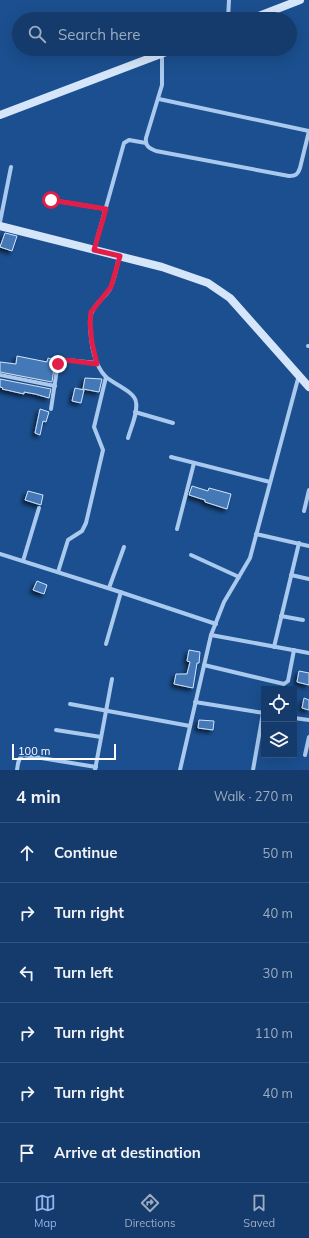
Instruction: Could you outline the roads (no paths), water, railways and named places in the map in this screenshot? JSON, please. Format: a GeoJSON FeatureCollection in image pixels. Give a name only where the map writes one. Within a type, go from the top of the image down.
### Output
{"type":"FeatureCollection","features":[{"type":"Feature","properties":{"kind":"street"},"geometry":{"type":"LineString","coordinates":[[228,0],[228,12]]}},
{"type":"Feature","properties":{"kind":"street"},"geometry":{"type":"LineString","coordinates":[[269,12],[300,0]]}},
{"type":"Feature","properties":{"kind":"street"},"geometry":{"type":"LineString","coordinates":[[0,115],[157,56]]}},
{"type":"Feature","properties":{"kind":"street"},"geometry":{"type":"LineString","coordinates":[[159,99],[309,131],[298,174],[295,176],[289,176],[156,151],[149,148],[146,143],[149,128],[159,99],[163,80],[162,56]]}},
{"type":"Feature","properties":{"kind":"street"},"geometry":{"type":"LineString","coordinates":[[94,250],[124,144],[129,140],[146,143]]}},
{"type":"Feature","properties":{"kind":"street"},"geometry":{"type":"LineString","coordinates":[[0,222],[12,167]]}},
{"type":"Feature","properties":{"kind":"street"},"geometry":{"type":"LineString","coordinates":[[51,200],[106,209]]}},
{"type":"Feature","properties":{"kind":"street"},"geometry":{"type":"LineString","coordinates":[[0,226],[162,267],[208,282],[230,298],[309,387]]}},
{"type":"Feature","properties":{"kind":"street"},"geometry":{"type":"LineString","coordinates":[[120,256],[111,287],[91,312],[90,323],[92,343],[97,364],[106,377],[135,398],[135,412],[128,438]]}},
{"type":"Feature","properties":{"kind":"street"},"geometry":{"type":"LineString","coordinates":[[51,409],[58,364],[61,360],[97,364]]}},
{"type":"Feature","properties":{"kind":"street"},"geometry":{"type":"LineString","coordinates":[[180,770],[211,635],[224,602],[250,558],[299,374]]}},
{"type":"Feature","properties":{"kind":"street"},"geometry":{"type":"LineString","coordinates":[[0,375],[55,386]]}},
{"type":"Feature","properties":{"kind":"street"},"geometry":{"type":"LineString","coordinates":[[58,572],[68,540],[82,531],[86,523],[103,450],[94,427],[106,377]]}},
{"type":"Feature","properties":{"kind":"street"},"geometry":{"type":"LineString","coordinates":[[135,412],[173,423]]}},
{"type":"Feature","properties":{"kind":"street"},"geometry":{"type":"LineString","coordinates":[[171,457],[270,482]]}},
{"type":"Feature","properties":{"kind":"street"},"geometry":{"type":"LineString","coordinates":[[177,529],[194,463]]}},
{"type":"Feature","properties":{"kind":"street"},"geometry":{"type":"LineString","coordinates":[[304,511],[309,490]]}},
{"type":"Feature","properties":{"kind":"street"},"geometry":{"type":"LineString","coordinates":[[23,561],[39,508]]}},
{"type":"Feature","properties":{"kind":"street"},"geometry":{"type":"LineString","coordinates":[[256,534],[309,546]]}},
{"type":"Feature","properties":{"kind":"street"},"geometry":{"type":"LineString","coordinates":[[274,647],[299,544]]}},
{"type":"Feature","properties":{"kind":"street"},"geometry":{"type":"LineString","coordinates":[[109,588],[124,547]]}},
{"type":"Feature","properties":{"kind":"street"},"geometry":{"type":"LineString","coordinates":[[0,554],[122,592],[216,624]]}},
{"type":"Feature","properties":{"kind":"street"},"geometry":{"type":"LineString","coordinates":[[191,555],[239,577]]}},
{"type":"Feature","properties":{"kind":"street"},"geometry":{"type":"LineString","coordinates":[[291,575],[309,579]]}},
{"type":"Feature","properties":{"kind":"street"},"geometry":{"type":"LineString","coordinates":[[106,644],[122,592]]}},
{"type":"Feature","properties":{"kind":"street"},"geometry":{"type":"LineString","coordinates":[[282,616],[303,620]]}},
{"type":"Feature","properties":{"kind":"street"},"geometry":{"type":"LineString","coordinates":[[211,635],[309,653]]}},
{"type":"Feature","properties":{"kind":"street"},"geometry":{"type":"LineString","coordinates":[[204,665],[284,684],[288,681],[294,650]]}},
{"type":"Feature","properties":{"kind":"street"},"geometry":{"type":"LineString","coordinates":[[17,770],[18,760],[23,755],[96,769],[112,679]]}},
{"type":"Feature","properties":{"kind":"street"},"geometry":{"type":"LineString","coordinates":[[195,702],[261,713]]}},
{"type":"Feature","properties":{"kind":"street"},"geometry":{"type":"LineString","coordinates":[[70,704],[106,712],[190,726]]}},
{"type":"Feature","properties":{"kind":"street"},"geometry":{"type":"LineString","coordinates":[[297,718],[309,720]]}},
{"type":"Feature","properties":{"kind":"street"},"geometry":{"type":"LineString","coordinates":[[253,770],[262,722]]}},
{"type":"Feature","properties":{"kind":"street"},"geometry":{"type":"LineString","coordinates":[[56,730],[102,737]]}},
{"type":"Feature","properties":{"kind":"street"},"geometry":{"type":"LineString","coordinates":[[305,755],[309,737]]}}]}
